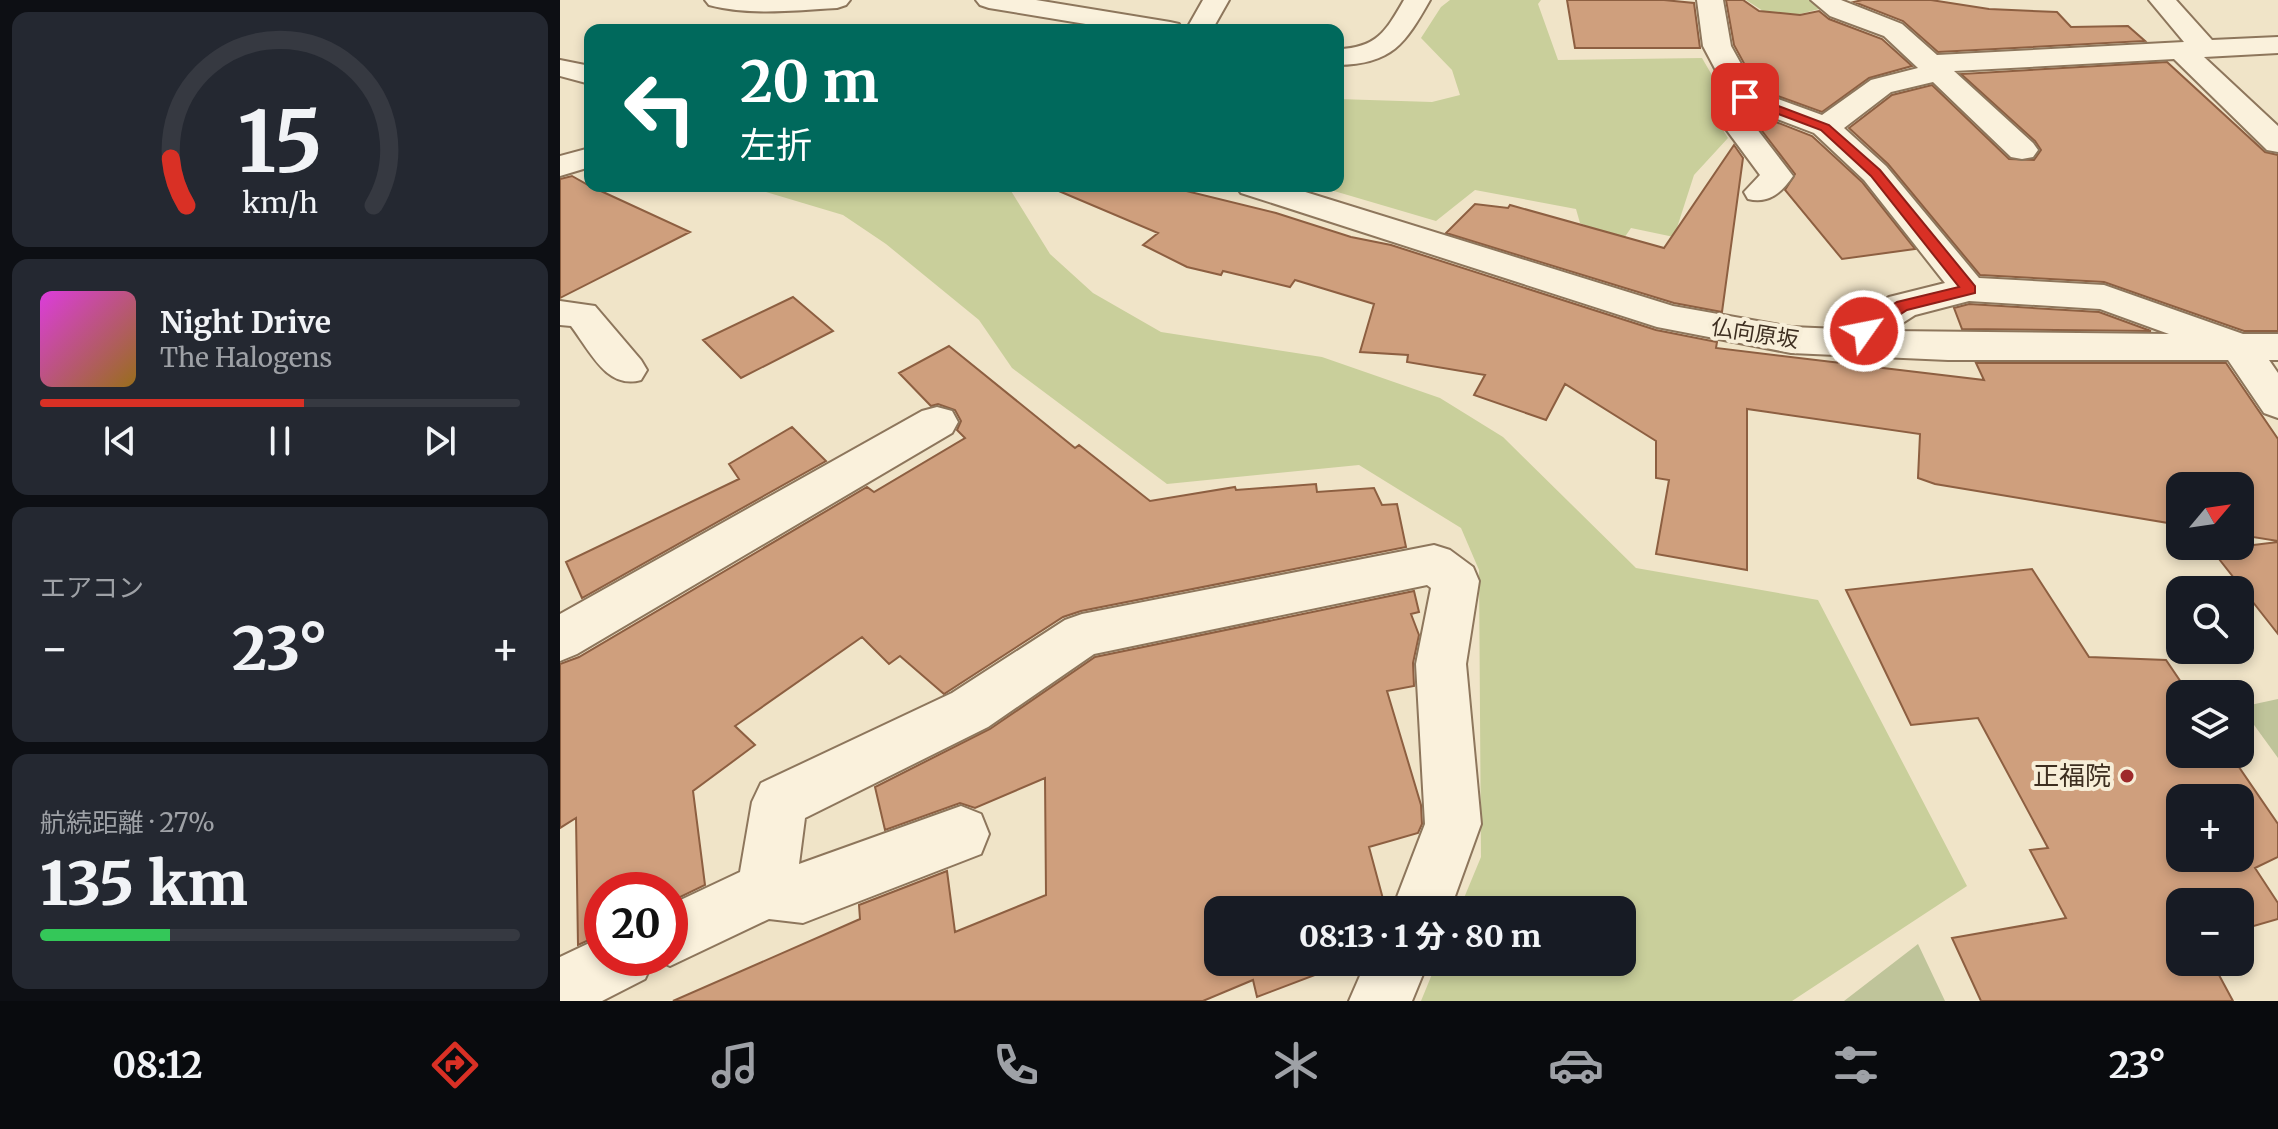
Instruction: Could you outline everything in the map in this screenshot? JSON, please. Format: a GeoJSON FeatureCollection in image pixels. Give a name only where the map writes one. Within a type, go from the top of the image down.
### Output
{"type":"FeatureCollection","features":[{"type":"Feature","properties":{"kind":"street"},"geometry":{"type":"LineString","coordinates":[[718,0],[837,0]]}},
{"type":"Feature","properties":{"kind":"street"},"geometry":{"type":"LineString","coordinates":[[989,0],[1039,4],[1140,24]]}},
{"type":"Feature","properties":{"kind":"street"},"geometry":{"type":"LineString","coordinates":[[1202,24],[1216,0]]}},
{"type":"Feature","properties":{"kind":"street"},"geometry":{"type":"LineString","coordinates":[[1344,57],[1357,58],[1374,53],[1394,39],[1417,0]]}},
{"type":"Feature","properties":{"kind":"street"},"geometry":{"type":"LineString","coordinates":[[1710,0],[1717,46],[1745,97],[1825,127],[1875,173],[1969,289]]}},
{"type":"Feature","properties":{"kind":"street"},"geometry":{"type":"LineString","coordinates":[[1824,0],[1839,10],[1893,30],[2022,150]]}},
{"type":"Feature","properties":{"kind":"street"},"geometry":{"type":"LineString","coordinates":[[1893,30],[1900,0]]}},
{"type":"Feature","properties":{"kind":"street"},"geometry":{"type":"LineString","coordinates":[[2162,0],[2192,49],[2278,143]]}},
{"type":"Feature","properties":{"kind":"street"},"geometry":{"type":"LineString","coordinates":[[1825,127],[1881,86],[1934,68],[2278,45]]}},
{"type":"Feature","properties":{"kind":"street"},"geometry":{"type":"LineString","coordinates":[[560,68],[584,74]]}},
{"type":"Feature","properties":{"kind":"street"},"geometry":{"type":"LineString","coordinates":[[1745,97],[1738,125],[1777,176],[1760,192]]}},
{"type":"Feature","properties":{"kind":"street"},"geometry":{"type":"LineString","coordinates":[[560,166],[584,159]]}},
{"type":"Feature","properties":{"kind":"street","name":"仏向原坂"},"geometry":{"type":"LineString","coordinates":[[1271,192],[1670,318],[1791,340],[1948,347],[2278,347]]}},
{"type":"Feature","properties":{"kind":"street"},"geometry":{"type":"LineString","coordinates":[[1845,343],[1902,306],[1969,289],[2104,297],[2239,347],[2278,403]]}},
{"type":"Feature","properties":{"kind":"street"},"geometry":{"type":"LineString","coordinates":[[560,313],[582,315],[627,370]]}},
{"type":"Feature","properties":{"kind":"street"},"geometry":{"type":"LineString","coordinates":[[560,639],[937,422]]}},
{"type":"Feature","properties":{"kind":"street"},"geometry":{"type":"LineString","coordinates":[[766,890],[780,802],[970,710],[1082,635],[1434,564],[1456,581],[1441,664],[1453,824],[1426,896]]}},
{"type":"Feature","properties":{"kind":"street"},"geometry":{"type":"LineString","coordinates":[[688,927],[766,890],[803,894],[961,834]]}},
{"type":"Feature","properties":{"kind":"street"},"geometry":{"type":"LineString","coordinates":[[560,989],[587,976]]}},
{"type":"Feature","properties":{"kind":"street"},"geometry":{"type":"LineString","coordinates":[[1380,1001],[1392,976]]}},
{"type":"Feature","properties":{"kind":"green space"},"geometry":{"type":"Polygon","coordinates":[[[1450,0],[1541,0],[1538,4],[1558,60],[1702,58],[1727,101],[1720,125],[1728,138],[1694,175],[1674,237],[1631,228],[1622,241],[1580,223],[1576,209],[1475,190],[1436,221],[1337,192],[1344,192],[1344,99],[1432,102],[1460,95],[1452,70],[1421,38],[1441,7],[1450,0]]]}},
{"type":"Feature","properties":{"kind":"green space"},"geometry":{"type":"Polygon","coordinates":[[[1746,0],[1816,0],[1827,7],[1777,20],[1746,0]]]}},
{"type":"Feature","properties":{"kind":"green space"},"geometry":{"type":"Polygon","coordinates":[[[766,192],[1012,192],[1050,254],[1093,293],[1161,332],[1322,357],[1440,398],[1503,437],[1636,568],[1818,600],[1967,886],[1792,1001],[1421,1001],[1431,976],[1636,976],[1636,896],[1465,896],[1481,857],[1479,570],[1461,528],[1359,465],[1167,484],[1012,368],[979,320],[886,244],[843,215],[766,192]]]}},
{"type":"Feature","properties":{"kind":"green space"},"geometry":{"type":"Polygon","coordinates":[[[2278,699],[2278,758],[2254,725],[2254,704],[2278,699]]]}},
{"type":"Feature","properties":{"kind":"green space"},"geometry":{"type":"Polygon","coordinates":[[[1918,944],[1945,1001],[1844,1001],[1918,944]]]}},
{"type":"Feature","properties":{"kind":"building"},"geometry":{"type":"Polygon","coordinates":[[[1567,0],[1694,3],[1700,48],[1575,48],[1567,0]]]}},
{"type":"Feature","properties":{"kind":"building"},"geometry":{"type":"Polygon","coordinates":[[[1726,0],[1743,0],[1759,11],[1800,15],[1819,11],[1829,19],[1882,39],[1912,66],[1869,78],[1822,112],[1758,89],[1734,45],[1726,0]]]}},
{"type":"Feature","properties":{"kind":"building"},"geometry":{"type":"Polygon","coordinates":[[[1931,0],[1989,9],[2057,12],[2071,27],[2128,26],[2145,41],[1938,52],[1903,21],[1854,2],[1931,0]]]}},
{"type":"Feature","properties":{"kind":"building"},"geometry":{"type":"Polygon","coordinates":[[[2167,62],[2265,152],[2278,155],[2278,331],[2244,331],[2104,282],[1980,275],[1888,164],[1849,128],[1892,95],[1932,85],[2009,159],[2034,160],[2041,150],[2035,141],[1961,74],[2167,62]]]}},
{"type":"Feature","properties":{"kind":"building"},"geometry":{"type":"Polygon","coordinates":[[[1758,115],[1812,136],[1862,182],[1915,249],[1842,259],[1785,190],[1795,174],[1756,123],[1758,115]]]}},
{"type":"Feature","properties":{"kind":"building"},"geometry":{"type":"Polygon","coordinates":[[[1734,145],[1743,158],[1722,312],[1674,303],[1446,233],[1475,204],[1508,208],[1510,205],[1664,248],[1734,145]]]}},
{"type":"Feature","properties":{"kind":"building"},"geometry":{"type":"Polygon","coordinates":[[[572,176],[584,183],[584,192],[603,192],[690,232],[560,298],[560,179],[572,176]]]}},
{"type":"Feature","properties":{"kind":"building"},"geometry":{"type":"Polygon","coordinates":[[[1061,192],[1190,192],[1276,213],[1351,237],[1391,245],[1656,330],[1717,342],[1716,348],[1984,380],[1976,363],[2226,363],[2278,439],[2278,541],[2254,537],[2254,472],[2166,472],[2166,523],[1935,484],[1918,478],[1920,434],[1747,409],[1747,570],[1656,554],[1669,480],[1656,478],[1656,441],[1565,384],[1546,420],[1474,395],[1485,375],[1407,362],[1408,355],[1360,352],[1374,304],[1295,280],[1290,287],[1223,271],[1221,275],[1187,267],[1143,245],[1158,233],[1061,192]]]}},
{"type":"Feature","properties":{"kind":"building"},"geometry":{"type":"Polygon","coordinates":[[[793,297],[833,331],[741,378],[703,340],[793,297]]]}},
{"type":"Feature","properties":{"kind":"building"},"geometry":{"type":"Polygon","coordinates":[[[1969,304],[2099,312],[2151,331],[1962,329],[1954,308],[1969,304]]]}},
{"type":"Feature","properties":{"kind":"building"},"geometry":{"type":"Polygon","coordinates":[[[949,346],[1075,448],[1079,445],[1150,501],[1235,487],[1236,490],[1316,484],[1317,492],[1374,488],[1382,505],[1397,504],[1406,547],[1081,611],[1063,617],[944,694],[900,656],[889,664],[862,637],[735,726],[755,745],[693,791],[705,885],[688,893],[688,872],[584,872],[584,942],[578,945],[576,818],[560,828],[560,664],[579,657],[867,487],[874,492],[965,438],[957,430],[961,421],[955,410],[938,404],[931,406],[899,373],[949,346]]]}},
{"type":"Feature","properties":{"kind":"building"},"geometry":{"type":"Polygon","coordinates":[[[792,427],[826,461],[582,598],[566,562],[739,479],[729,464],[792,427]]]}},
{"type":"Feature","properties":{"kind":"building"},"geometry":{"type":"Polygon","coordinates":[[[2278,542],[2278,634],[2254,603],[2254,576],[2232,576],[2220,560],[2254,560],[2254,545],[2278,542]]]}},
{"type":"Feature","properties":{"kind":"building","name":"正福院"},"geometry":{"type":"Polygon","coordinates":[[[2032,569],[2089,657],[2166,660],[2180,680],[2166,680],[2166,768],[2240,768],[2251,784],[2166,784],[2166,872],[2254,872],[2254,789],[2278,824],[2278,857],[2255,868],[2278,903],[2278,919],[2254,926],[2254,888],[2166,888],[2166,976],[2220,976],[2233,1001],[1981,1001],[1952,938],[2066,918],[2030,850],[2048,848],[1978,718],[1911,725],[1846,590],[2032,569]]]}},
{"type":"Feature","properties":{"kind":"building"},"geometry":{"type":"Polygon","coordinates":[[[1414,591],[1419,612],[1411,614],[1419,635],[1413,663],[1414,686],[1387,691],[1421,805],[1422,824],[1418,833],[1369,847],[1382,896],[1204,896],[1204,976],[1312,976],[1257,997],[1253,980],[1203,1001],[673,1001],[860,919],[859,905],[947,871],[955,932],[1046,895],[1045,778],[975,808],[960,803],[885,830],[875,787],[990,729],[1095,657],[1414,591]]]}},
{"type":"Feature","properties":{"kind":"place","name":"正福院"},"geometry":{"type":"Point","coordinates":[2127,776]}},
{"type":"Feature","properties":{"kind":"route"},"geometry":{"type":"LineString","coordinates":[[1745,97],[1825,127],[1875,173],[1969,289],[1902,306],[1864,331]]}}]}
